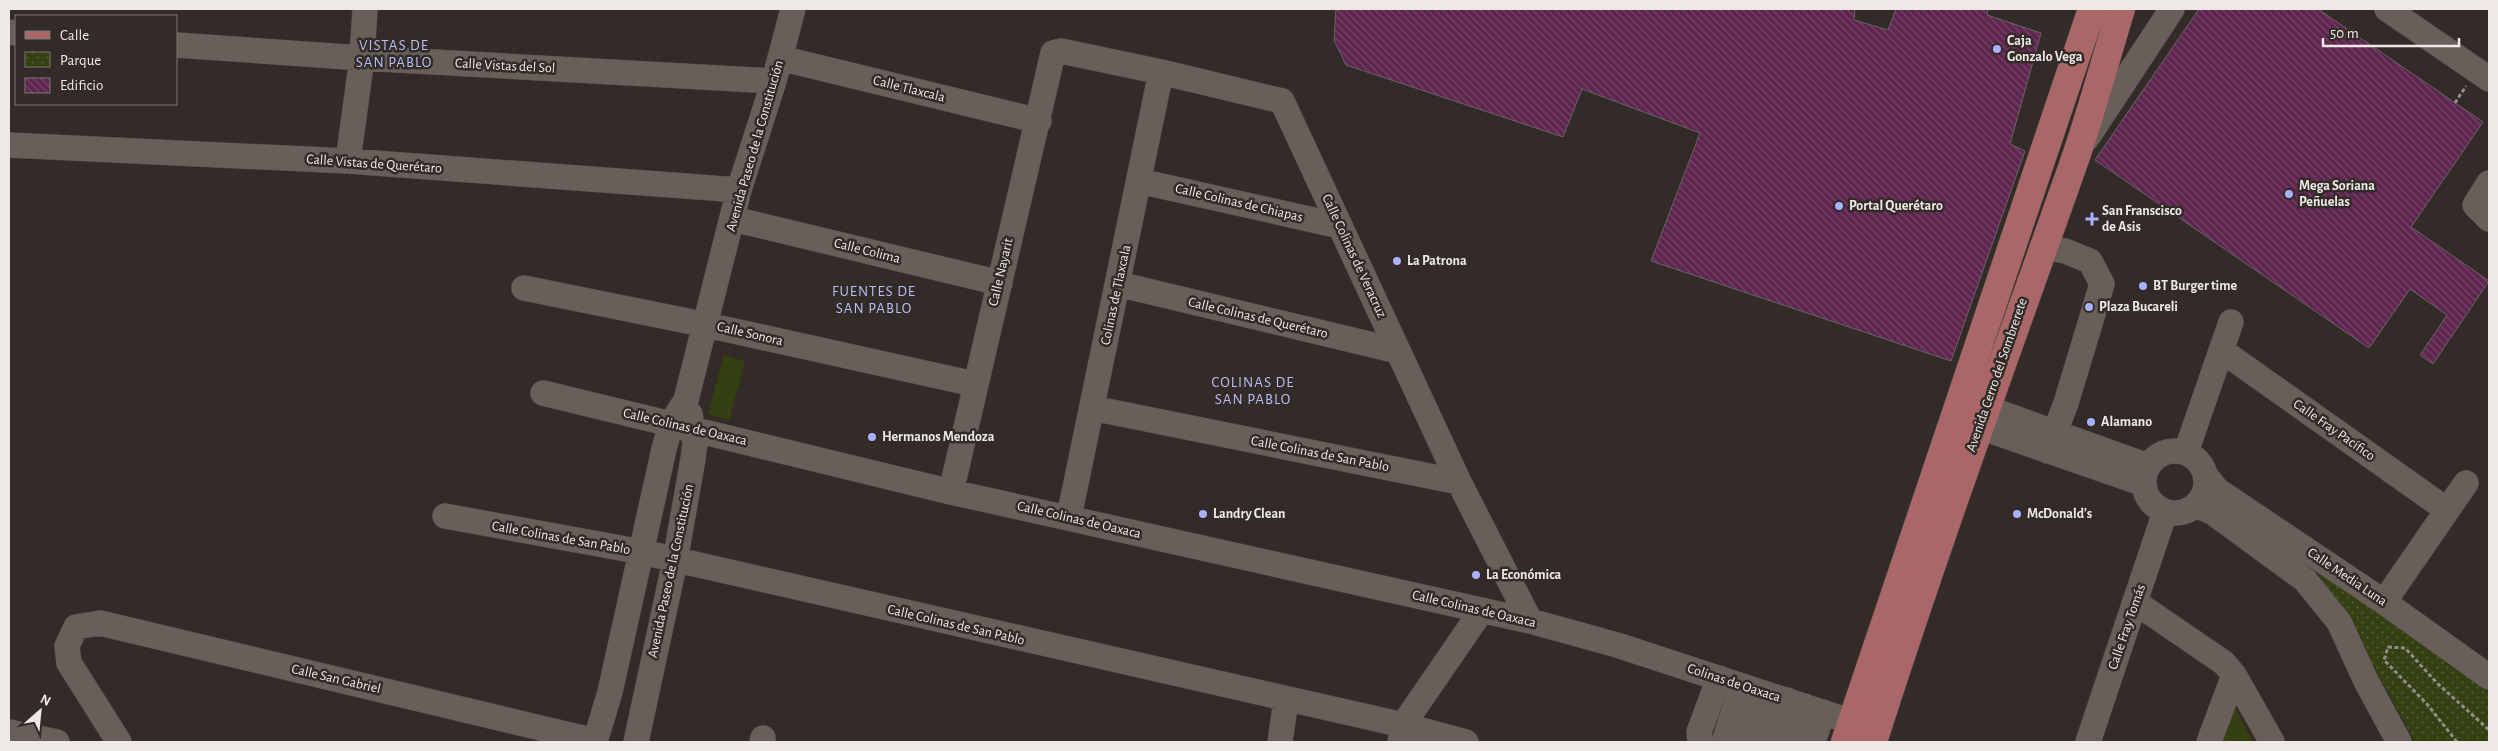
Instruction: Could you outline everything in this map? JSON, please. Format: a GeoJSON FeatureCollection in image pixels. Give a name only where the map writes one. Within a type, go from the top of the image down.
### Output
{"type":"FeatureCollection","features":[{"type":"Feature","properties":{"kind":"main road","name":"Avenida Cerro del Sombrerete"},"geometry":{"type":"LineString","coordinates":[[1849,732],[2092,9]]}},
{"type":"Feature","properties":{"kind":"main road","name":"Avenida Cerro del Sombrerete"},"geometry":{"type":"LineString","coordinates":[[1874,742],[1983,417],[2077,152],[2121,9]]}},
{"type":"Feature","properties":{"kind":"street"},"geometry":{"type":"LineString","coordinates":[[348,161],[362,58],[365,9]]}},
{"type":"Feature","properties":{"kind":"street","name":"Avenida Paseo de la Constitución"},"geometry":{"type":"LineString","coordinates":[[636,742],[675,561],[693,459],[695,443],[682,426],[686,400],[707,325],[740,190],[777,70],[793,9]]}},
{"type":"Feature","properties":{"kind":"street"},"geometry":{"type":"LineString","coordinates":[[2077,152],[2172,9]]}},
{"type":"Feature","properties":{"kind":"street"},"geometry":{"type":"LineString","coordinates":[[2387,9],[2489,79]]}},
{"type":"Feature","properties":{"kind":"street","name":"Calle Vistas del Sol"},"geometry":{"type":"LineString","coordinates":[[178,44],[362,58],[777,70]]}},
{"type":"Feature","properties":{"kind":"street","name":"Calle Colinas de Veracruz"},"geometry":{"type":"LineString","coordinates":[[1053,53],[1061,51],[1161,72],[1282,101],[1459,482],[1530,621]]}},
{"type":"Feature","properties":{"kind":"street","name":"Calle Nayarit"},"geometry":{"type":"LineString","coordinates":[[951,492],[974,384],[1000,283],[1004,256],[1039,121],[1053,53]]}},
{"type":"Feature","properties":{"kind":"street","name":"Calle Tlaxcala"},"geometry":{"type":"LineString","coordinates":[[777,70],[1039,121]]}},
{"type":"Feature","properties":{"kind":"street","name":"Colinas de Tlaxcala"},"geometry":{"type":"LineString","coordinates":[[1068,517],[1161,72]]}},
{"type":"Feature","properties":{"kind":"street","name":"Calle Vistas de Querétaro"},"geometry":{"type":"LineString","coordinates":[[9,145],[348,161],[740,190]]}},
{"type":"Feature","properties":{"kind":"street","name":"Calle Colinas de Chiapas"},"geometry":{"type":"LineString","coordinates":[[1139,181],[1340,226]]}},
{"type":"Feature","properties":{"kind":"street"},"geometry":{"type":"LineString","coordinates":[[2489,183],[2476,205],[2489,219]]}},
{"type":"Feature","properties":{"kind":"street","name":"Calle Colima"},"geometry":{"type":"LineString","coordinates":[[733,219],[1000,283]]}},
{"type":"Feature","properties":{"kind":"street"},"geometry":{"type":"LineString","coordinates":[[2042,247],[2065,251],[2090,261],[2102,284],[2066,404],[2051,442]]}},
{"type":"Feature","properties":{"kind":"street","name":"Calle Colinas de Querétaro"},"geometry":{"type":"LineString","coordinates":[[1118,284],[1398,351]]}},
{"type":"Feature","properties":{"kind":"street","name":"Calle Sonora"},"geometry":{"type":"LineString","coordinates":[[524,288],[707,325],[974,384]]}},
{"type":"Feature","properties":{"kind":"street"},"geometry":{"type":"LineString","coordinates":[[2186,452],[2231,322]]}},
{"type":"Feature","properties":{"kind":"street","name":"Calle Fray Pacífico"},"geometry":{"type":"LineString","coordinates":[[2221,350],[2447,510]]}},
{"type":"Feature","properties":{"kind":"street","name":"Calle Colinas de Oaxaca"},"geometry":{"type":"LineString","coordinates":[[543,393],[951,492],[1530,621],[1617,645]]}},
{"type":"Feature","properties":{"kind":"street","name":"Calle Colinas de San Pablo"},"geometry":{"type":"LineString","coordinates":[[1092,408],[1459,482]]}},
{"type":"Feature","properties":{"kind":"street"},"geometry":{"type":"LineString","coordinates":[[1983,417],[2146,475]]}},
{"type":"Feature","properties":{"kind":"street"},"geometry":{"type":"LineString","coordinates":[[595,742],[610,692],[642,552],[682,426]]}},
{"type":"Feature","properties":{"kind":"street"},"geometry":{"type":"LineString","coordinates":[[2175,450],[2186,452],[2202,466],[2206,476],[2204,492],[2196,505],[2181,512],[2165,512],[2152,503],[2146,494],[2146,475],[2164,452],[2175,450]]}},
{"type":"Feature","properties":{"kind":"street","name":"Calle Media Luna"},"geometry":{"type":"LineString","coordinates":[[2206,476],[2217,490],[2486,668]]}},
{"type":"Feature","properties":{"kind":"street"},"geometry":{"type":"LineString","coordinates":[[2384,602],[2466,483]]}},
{"type":"Feature","properties":{"kind":"street","name":"Calle Media Luna"},"geometry":{"type":"LineString","coordinates":[[2196,505],[2212,512],[2305,580],[2339,622],[2366,681],[2399,742]]}},
{"type":"Feature","properties":{"kind":"street","name":"Calle Fray Tomás"},"geometry":{"type":"LineString","coordinates":[[2088,742],[2165,512]]}},
{"type":"Feature","properties":{"kind":"street","name":"Calle Colinas de San Pablo"},"geometry":{"type":"LineString","coordinates":[[445,516],[642,552],[1286,700],[1401,733],[1466,742]]}},
{"type":"Feature","properties":{"kind":"street"},"geometry":{"type":"LineString","coordinates":[[2135,602],[2224,663],[2234,675],[2272,742]]}},
{"type":"Feature","properties":{"kind":"street"},"geometry":{"type":"LineString","coordinates":[[1401,733],[1482,610]]}},
{"type":"Feature","properties":{"kind":"street","name":"Calle San Gabriel"},"geometry":{"type":"LineString","coordinates":[[119,742],[69,663],[67,646],[76,628],[100,622],[595,742]]}},
{"type":"Feature","properties":{"kind":"street","name":"Colinas de Oaxaca"},"geometry":{"type":"LineString","coordinates":[[1617,645],[1795,703],[1849,732]]}},
{"type":"Feature","properties":{"kind":"street"},"geometry":{"type":"LineString","coordinates":[[2208,742],[2234,675]]}},
{"type":"Feature","properties":{"kind":"street"},"geometry":{"type":"LineString","coordinates":[[1700,742],[1699,732],[1719,678]]}},
{"type":"Feature","properties":{"kind":"street"},"geometry":{"type":"LineString","coordinates":[[1724,742],[1742,686]]}},
{"type":"Feature","properties":{"kind":"street"},"geometry":{"type":"LineString","coordinates":[[1280,742],[1286,700]]}},
{"type":"Feature","properties":{"kind":"street"},"geometry":{"type":"LineString","coordinates":[[1750,742],[1795,703]]}},
{"type":"Feature","properties":{"kind":"street"},"geometry":{"type":"LineString","coordinates":[[1774,742],[1795,703]]}},
{"type":"Feature","properties":{"kind":"street"},"geometry":{"type":"LineString","coordinates":[[1793,742],[1795,703]]}},
{"type":"Feature","properties":{"kind":"street"},"geometry":{"type":"LineString","coordinates":[[1795,703],[1813,742]]}},
{"type":"Feature","properties":{"kind":"street"},"geometry":{"type":"LineString","coordinates":[[9,732],[57,742]]}},
{"type":"Feature","properties":{"kind":"street"},"geometry":{"type":"LineString","coordinates":[[9,737],[12,742]]}},
{"type":"Feature","properties":{"kind":"path"},"geometry":{"type":"LineString","coordinates":[[2457,742],[2426,704],[2384,660],[2388,647],[2404,648],[2437,683],[2489,730]]}},
{"type":"Feature","properties":{"kind":"green space"},"geometry":{"type":"Polygon","coordinates":[[[724,355],[745,361],[729,420],[708,414],[724,355]]]}},
{"type":"Feature","properties":{"kind":"green space"},"geometry":{"type":"Polygon","coordinates":[[[2325,573],[2376,612],[2489,692],[2489,742],[2415,742],[2348,620],[2319,575],[2325,573]]]}},
{"type":"Feature","properties":{"kind":"green space"},"geometry":{"type":"Polygon","coordinates":[[[2233,703],[2253,742],[2219,742],[2233,703]]]}},
{"type":"Feature","properties":{"kind":"building","name":"Portal Querétaro"},"geometry":{"type":"Polygon","coordinates":[[[1336,9],[1855,9],[1854,20],[1888,30],[1896,9],[1988,9],[1987,15],[2041,33],[2010,144],[2025,151],[1951,361],[1651,261],[1700,133],[1582,89],[1563,137],[1346,65],[1334,40],[1336,9]]]}},
{"type":"Feature","properties":{"kind":"building","name":"Mega Soriana Peñuelas"},"geometry":{"type":"Polygon","coordinates":[[[2199,9],[2318,9],[2483,122],[2411,227],[2489,281],[2433,364],[2420,355],[2447,315],[2410,289],[2369,348],[2095,160],[2199,9]]]}},
{"type":"Feature","properties":{"kind":"place","name":"Caja Gonzalo Vega"},"geometry":{"type":"Point","coordinates":[1997,49]}},
{"type":"Feature","properties":{"kind":"place","name":"Mega Soriana Peñuelas"},"geometry":{"type":"Point","coordinates":[2289,194]}},
{"type":"Feature","properties":{"kind":"place","name":"Portal Querétaro"},"geometry":{"type":"Point","coordinates":[1839,206]}},
{"type":"Feature","properties":{"kind":"place","name":"San Franscisco de Asis"},"geometry":{"type":"Point","coordinates":[2092,219]}},
{"type":"Feature","properties":{"kind":"place","name":"La Patrona"},"geometry":{"type":"Point","coordinates":[1397,261]}},
{"type":"Feature","properties":{"kind":"place","name":"BT Burger time"},"geometry":{"type":"Point","coordinates":[2143,286]}},
{"type":"Feature","properties":{"kind":"place","name":"Plaza Bucareli"},"geometry":{"type":"Point","coordinates":[2089,307]}},
{"type":"Feature","properties":{"kind":"place","name":"Alamano"},"geometry":{"type":"Point","coordinates":[2091,422]}},
{"type":"Feature","properties":{"kind":"place","name":"Hermanos Mendoza"},"geometry":{"type":"Point","coordinates":[872,437]}},
{"type":"Feature","properties":{"kind":"place","name":"Landry Clean"},"geometry":{"type":"Point","coordinates":[1203,514]}},
{"type":"Feature","properties":{"kind":"place","name":"McDonald's"},"geometry":{"type":"Point","coordinates":[2017,514]}},
{"type":"Feature","properties":{"kind":"place","name":"La Económica"},"geometry":{"type":"Point","coordinates":[1476,575]}},
{"type":"Feature","properties":{"kind":"district","name":"VISTAS DE SAN PABLO"},"geometry":{"type":"Point","coordinates":[394,54]}},
{"type":"Feature","properties":{"kind":"district","name":"FUENTES DE SAN PABLO"},"geometry":{"type":"Point","coordinates":[874,300]}},
{"type":"Feature","properties":{"kind":"district","name":"COLINAS DE SAN PABLO"},"geometry":{"type":"Point","coordinates":[1253,390]}}]}
